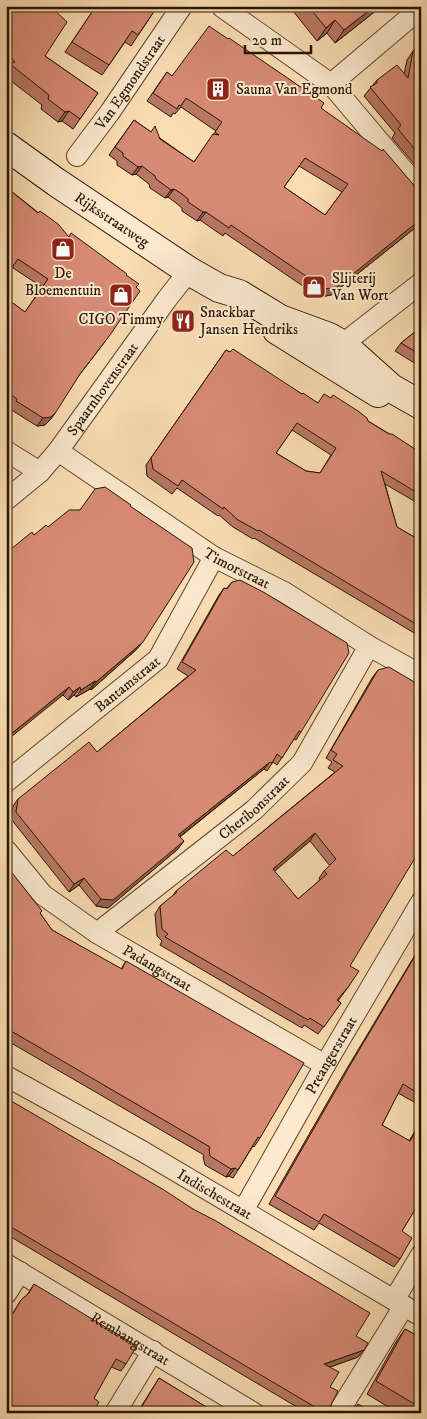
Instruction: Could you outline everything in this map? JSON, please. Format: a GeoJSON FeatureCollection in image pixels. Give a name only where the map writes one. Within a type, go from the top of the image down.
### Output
{"type":"FeatureCollection","features":[{"type":"Feature","properties":{"kind":"main road","name":"Rijksstraatweg"},"geometry":{"type":"LineString","coordinates":[[6,146],[56,182],[190,271],[220,288],[239,294],[280,319],[329,337],[335,353],[421,419]]}},
{"type":"Feature","properties":{"kind":"main road","name":"Rijksstraatweg"},"geometry":{"type":"LineString","coordinates":[[335,353],[421,406]]}},
{"type":"Feature","properties":{"kind":"street","name":"Van Egmondstraat"},"geometry":{"type":"LineString","coordinates":[[77,156],[110,112],[182,6]]}},
{"type":"Feature","properties":{"kind":"street"},"geometry":{"type":"LineString","coordinates":[[221,6],[331,84],[421,190]]}},
{"type":"Feature","properties":{"kind":"street"},"geometry":{"type":"LineString","coordinates":[[331,84],[421,8]]}},
{"type":"Feature","properties":{"kind":"street","name":"Spaarnhovenstraat"},"geometry":{"type":"LineString","coordinates":[[6,500],[40,472],[58,451],[167,299],[190,271]]}},
{"type":"Feature","properties":{"kind":"street"},"geometry":{"type":"LineString","coordinates":[[335,353],[353,336],[421,283]]}},
{"type":"Feature","properties":{"kind":"street"},"geometry":{"type":"LineString","coordinates":[[6,451],[40,472]]}},
{"type":"Feature","properties":{"kind":"street","name":"Timorstraat"},"geometry":{"type":"LineString","coordinates":[[58,451],[214,557],[284,592],[369,646],[421,675]]}},
{"type":"Feature","properties":{"kind":"street","name":"Bantamstraat"},"geometry":{"type":"LineString","coordinates":[[6,782],[158,659],[214,557]]}},
{"type":"Feature","properties":{"kind":"street","name":"Cheribonstraat"},"geometry":{"type":"LineString","coordinates":[[97,933],[254,810],[302,762],[369,646]]}},
{"type":"Feature","properties":{"kind":"street","name":"Padangstraat"},"geometry":{"type":"LineString","coordinates":[[6,850],[43,895],[97,933],[325,1065]]}},
{"type":"Feature","properties":{"kind":"street","name":"Preangerstraat"},"geometry":{"type":"LineString","coordinates":[[242,1211],[421,902]]}},
{"type":"Feature","properties":{"kind":"street","name":"Indischestraat"},"geometry":{"type":"LineString","coordinates":[[6,1076],[142,1151],[406,1307]]}},
{"type":"Feature","properties":{"kind":"street"},"geometry":{"type":"LineString","coordinates":[[338,1413],[406,1307],[421,1255]]}},
{"type":"Feature","properties":{"kind":"street"},"geometry":{"type":"LineString","coordinates":[[6,1294],[13,1268]]}},
{"type":"Feature","properties":{"kind":"street","name":"Rembangstraat"},"geometry":{"type":"LineString","coordinates":[[13,1268],[254,1413]]}},
{"type":"Feature","properties":{"kind":"street"},"geometry":{"type":"LineString","coordinates":[[115,1413],[153,1351]]}},
{"type":"Feature","properties":{"kind":"building"},"geometry":{"type":"Polygon","coordinates":[[[6,6],[50,6],[67,22],[45,56],[98,93],[80,119],[69,111],[65,112],[48,99],[49,95],[10,64],[15,62],[6,52],[6,6]]]}},
{"type":"Feature","properties":{"kind":"building"},"geometry":{"type":"Polygon","coordinates":[[[96,6],[110,6],[113,9],[115,6],[157,7],[138,35],[132,31],[109,65],[72,42],[96,6]]]}},
{"type":"Feature","properties":{"kind":"building"},"geometry":{"type":"Polygon","coordinates":[[[308,6],[375,6],[344,30],[335,20],[326,28],[308,6]]]}},
{"type":"Feature","properties":{"kind":"building"},"geometry":{"type":"Polygon","coordinates":[[[209,26],[324,103],[321,108],[382,151],[383,149],[421,192],[421,219],[337,287],[325,289],[231,225],[229,228],[188,202],[188,199],[182,194],[174,189],[171,190],[142,166],[138,167],[123,156],[123,153],[115,147],[134,120],[151,132],[155,126],[160,139],[194,162],[213,134],[219,135],[215,132],[222,122],[186,98],[177,109],[153,93],[167,72],[172,76],[209,26]],[[305,158],[284,187],[325,215],[348,184],[305,158]]]}},
{"type":"Feature","properties":{"kind":"building"},"geometry":{"type":"Polygon","coordinates":[[[421,45],[421,157],[398,129],[401,125],[370,87],[397,65],[408,78],[413,51],[421,45]]]}},
{"type":"Feature","properties":{"kind":"building"},"geometry":{"type":"Polygon","coordinates":[[[6,187],[38,213],[40,211],[58,224],[69,237],[71,233],[139,284],[136,287],[140,291],[51,417],[43,418],[16,401],[17,399],[6,391],[6,298],[25,312],[48,279],[18,259],[6,276],[6,187]]]}},
{"type":"Feature","properties":{"kind":"building"},"geometry":{"type":"Polygon","coordinates":[[[421,327],[421,355],[401,343],[421,327]]]}},
{"type":"Feature","properties":{"kind":"building"},"geometry":{"type":"Polygon","coordinates":[[[233,349],[318,403],[324,394],[331,398],[333,395],[358,411],[368,421],[421,453],[421,495],[381,471],[397,527],[421,541],[421,627],[259,530],[238,520],[224,507],[223,509],[182,480],[178,486],[153,469],[151,458],[226,350],[230,352],[233,349]],[[297,423],[276,453],[306,471],[320,473],[336,448],[297,423]]]}},
{"type":"Feature","properties":{"kind":"building"},"geometry":{"type":"Polygon","coordinates":[[[105,487],[192,548],[194,562],[143,642],[96,682],[81,690],[80,687],[73,692],[69,687],[6,738],[6,553],[32,532],[34,535],[46,525],[48,527],[69,510],[80,510],[95,489],[105,487]]]}},
{"type":"Feature","properties":{"kind":"building"},"geometry":{"type":"Polygon","coordinates":[[[240,580],[347,643],[349,653],[301,732],[299,731],[282,758],[277,754],[272,763],[270,762],[178,835],[184,841],[113,900],[101,899],[84,878],[74,884],[16,812],[18,799],[89,742],[97,752],[196,670],[182,662],[224,588],[227,589],[232,582],[240,580]]]}},
{"type":"Feature","properties":{"kind":"building"},"geometry":{"type":"Polygon","coordinates":[[[389,667],[421,686],[421,848],[350,966],[359,971],[337,1000],[341,1003],[324,1027],[310,1018],[308,1020],[165,937],[168,934],[162,929],[160,906],[226,850],[233,856],[343,766],[333,760],[337,754],[331,750],[378,670],[389,667]],[[315,833],[273,869],[298,899],[327,874],[324,871],[336,859],[315,833]]]}},
{"type":"Feature","properties":{"kind":"building"},"geometry":{"type":"Polygon","coordinates":[[[6,865],[42,911],[40,913],[52,930],[122,969],[126,961],[304,1063],[260,1138],[258,1137],[238,1170],[235,1168],[231,1169],[210,1156],[210,1147],[6,1028],[6,865]]]}},
{"type":"Feature","properties":{"kind":"building"},"geometry":{"type":"Polygon","coordinates":[[[421,946],[421,1095],[403,1084],[382,1125],[410,1141],[421,1123],[421,1200],[402,1231],[412,1238],[400,1259],[324,1214],[319,1222],[275,1196],[421,946]]]}},
{"type":"Feature","properties":{"kind":"building"},"geometry":{"type":"Polygon","coordinates":[[[6,1098],[370,1313],[356,1336],[368,1343],[364,1350],[324,1364],[339,1372],[330,1387],[338,1391],[331,1405],[334,1413],[325,1413],[6,1224],[6,1098]]]}},
{"type":"Feature","properties":{"kind":"building"},"geometry":{"type":"Polygon","coordinates":[[[34,1284],[137,1346],[126,1364],[116,1359],[94,1398],[99,1402],[93,1413],[6,1413],[6,1325],[21,1300],[29,1293],[34,1284]]]}},
{"type":"Feature","properties":{"kind":"building"},"geometry":{"type":"Polygon","coordinates":[[[405,1329],[421,1338],[421,1408],[376,1381],[405,1329]]]}},
{"type":"Feature","properties":{"kind":"building"},"geometry":{"type":"Polygon","coordinates":[[[159,1378],[216,1413],[138,1413],[159,1378]]]}},
{"type":"Feature","properties":{"kind":"building"},"geometry":{"type":"Polygon","coordinates":[[[358,1404],[367,1409],[365,1413],[351,1413],[358,1404]]]}},
{"type":"Feature","properties":{"kind":"place","name":"Sauna Van Egmond"},"geometry":{"type":"Point","coordinates":[218,89]}},
{"type":"Feature","properties":{"kind":"place","name":"De Bloementuin"},"geometry":{"type":"Point","coordinates":[63,249]}},
{"type":"Feature","properties":{"kind":"place","name":"Slijterij Van Wort"},"geometry":{"type":"Point","coordinates":[314,287]}},
{"type":"Feature","properties":{"kind":"place","name":"CIGO Timmy"},"geometry":{"type":"Point","coordinates":[121,295]}},
{"type":"Feature","properties":{"kind":"place","name":"Snackbar Jansen Hendriks"},"geometry":{"type":"Point","coordinates":[183,321]}}]}
